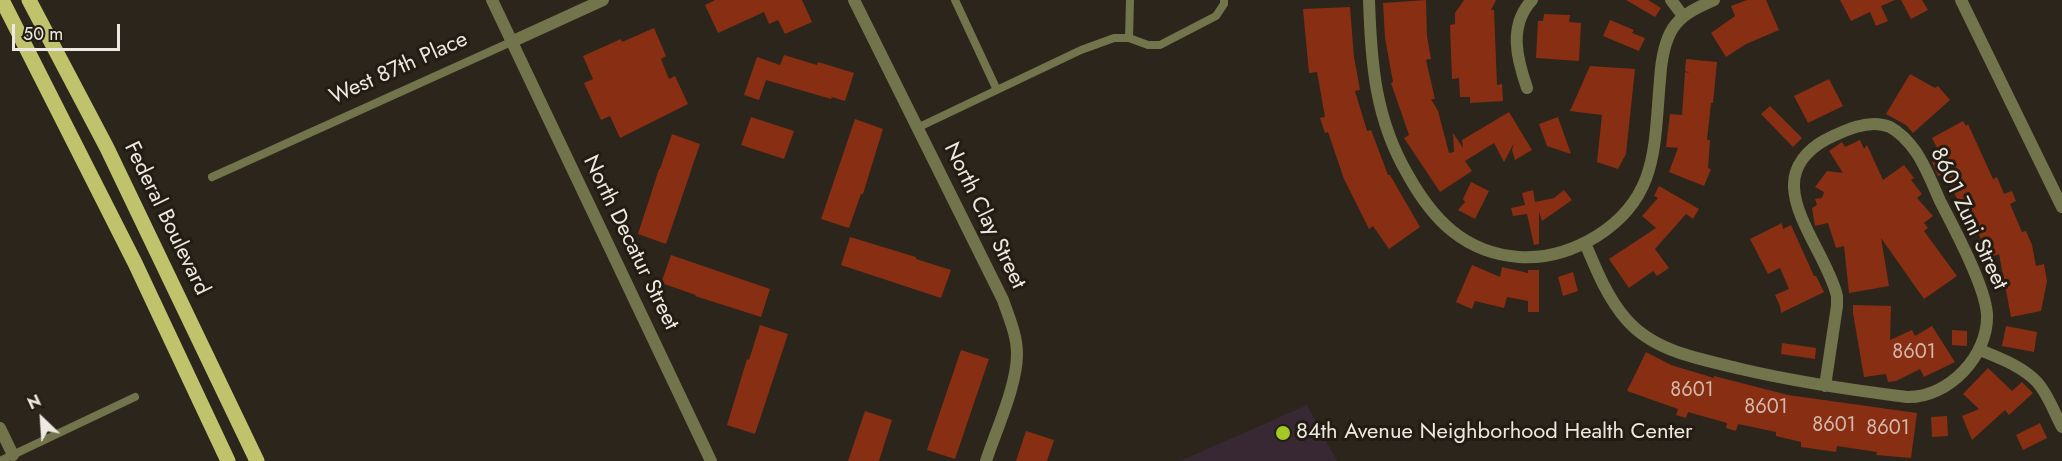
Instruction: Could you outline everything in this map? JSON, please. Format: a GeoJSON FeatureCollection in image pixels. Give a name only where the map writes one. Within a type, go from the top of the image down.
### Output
{"type":"FeatureCollection","features":[{"type":"Feature","properties":{"kind":"main road"},"geometry":{"type":"LineString","coordinates":[[2,0],[135,263],[228,461]]}},
{"type":"Feature","properties":{"kind":"main road","name":"Federal Boulevard"},"geometry":{"type":"LineString","coordinates":[[29,0],[107,147],[257,461]]}},
{"type":"Feature","properties":{"kind":"street","name":"North Decatur Street"},"geometry":{"type":"LineString","coordinates":[[492,0],[711,461]]}},
{"type":"Feature","properties":{"kind":"street","name":"West 87th Place"},"geometry":{"type":"LineString","coordinates":[[511,42],[603,0]]}},
{"type":"Feature","properties":{"kind":"street","name":"North Clay Street"},"geometry":{"type":"LineString","coordinates":[[854,0],[1003,300],[1013,328],[1017,352],[1013,380],[986,461]]}},
{"type":"Feature","properties":{"kind":"street"},"geometry":{"type":"LineString","coordinates":[[1369,0],[1372,72],[1382,117],[1402,166],[1431,212],[1450,231],[1496,253],[1524,257],[1573,249],[1614,223],[1631,207],[1649,174],[1653,161],[1664,50],[1672,28],[1683,16],[1714,0]]}},
{"type":"Feature","properties":{"kind":"street"},"geometry":{"type":"LineString","coordinates":[[1527,88],[1517,55],[1517,35],[1520,20],[1532,0]]}},
{"type":"Feature","properties":{"kind":"street"},"geometry":{"type":"LineString","coordinates":[[1671,0],[1683,16]]}},
{"type":"Feature","properties":{"kind":"street"},"geometry":{"type":"LineString","coordinates":[[1961,0],[2062,207]]}},
{"type":"Feature","properties":{"kind":"street","name":"8601 Zuni Street"},"geometry":{"type":"LineString","coordinates":[[1585,243],[1612,300],[1627,320],[1644,335],[1677,352],[1707,361],[1825,386],[1915,397],[1942,387],[1956,378],[1980,350],[1986,327],[1984,300],[1922,161],[1902,135],[1889,127],[1879,124],[1862,125],[1813,148],[1799,163],[1794,180],[1795,198],[1837,296],[1838,306],[1825,386]]}},
{"type":"Feature","properties":{"kind":"street"},"geometry":{"type":"LineString","coordinates":[[1980,350],[2021,369],[2036,380],[2062,427]]}},
{"type":"Feature","properties":{"kind":"street"},"geometry":{"type":"LineString","coordinates":[[0,428],[13,454]]}},
{"type":"Feature","properties":{"kind":"lane"},"geometry":{"type":"LineString","coordinates":[[955,0],[998,90]]}},
{"type":"Feature","properties":{"kind":"lane"},"geometry":{"type":"LineString","coordinates":[[1129,38],[1130,0]]}},
{"type":"Feature","properties":{"kind":"lane"},"geometry":{"type":"LineString","coordinates":[[917,128],[1081,50],[1114,38],[1129,38],[1148,45],[1160,45],[1216,16],[1224,0]]}},
{"type":"Feature","properties":{"kind":"lane","name":"West 87th Place"},"geometry":{"type":"LineString","coordinates":[[212,177],[511,42]]}},
{"type":"Feature","properties":{"kind":"lane"},"geometry":{"type":"LineString","coordinates":[[0,461],[135,397]]}},
{"type":"Feature","properties":{"kind":"shaded area","name":"84th Avenue Neighborhood Health Center"},"geometry":{"type":"Polygon","coordinates":[[[1307,405],[1337,461],[1180,461],[1307,405]]]}},
{"type":"Feature","properties":{"kind":"building"},"geometry":{"type":"Polygon","coordinates":[[[715,0],[802,0],[812,22],[785,34],[778,20],[769,24],[764,12],[718,33],[705,5],[715,0]]]}},
{"type":"Feature","properties":{"kind":"building"},"geometry":{"type":"Polygon","coordinates":[[[1426,0],[1427,36],[1431,59],[1426,60],[1435,99],[1431,99],[1438,111],[1449,153],[1454,152],[1453,133],[1463,148],[1462,140],[1509,112],[1532,150],[1515,160],[1512,150],[1514,143],[1504,162],[1494,143],[1465,161],[1472,171],[1440,192],[1404,138],[1409,135],[1391,83],[1393,82],[1385,38],[1383,3],[1426,0]]]}},
{"type":"Feature","properties":{"kind":"building"},"geometry":{"type":"Polygon","coordinates":[[[1464,0],[1496,0],[1491,10],[1494,10],[1497,85],[1502,84],[1503,101],[1470,103],[1470,97],[1460,97],[1459,78],[1452,79],[1450,25],[1455,24],[1455,13],[1464,0]]]}},
{"type":"Feature","properties":{"kind":"building"},"geometry":{"type":"Polygon","coordinates":[[[1626,0],[1648,0],[1661,8],[1655,17],[1626,0]]]}},
{"type":"Feature","properties":{"kind":"building"},"geometry":{"type":"Polygon","coordinates":[[[1747,0],[1766,0],[1779,30],[1746,44],[1726,57],[1711,33],[1735,16],[1731,6],[1747,0]]]}},
{"type":"Feature","properties":{"kind":"building"},"geometry":{"type":"Polygon","coordinates":[[[1840,0],[1895,0],[1881,6],[1888,21],[1876,26],[1870,12],[1851,21],[1840,0]]]}},
{"type":"Feature","properties":{"kind":"building"},"geometry":{"type":"Polygon","coordinates":[[[1901,0],[1922,0],[1928,10],[1911,19],[1901,0]]]}},
{"type":"Feature","properties":{"kind":"building"},"geometry":{"type":"Polygon","coordinates":[[[1350,7],[1354,57],[1360,90],[1355,91],[1367,131],[1371,130],[1388,175],[1420,227],[1389,249],[1373,226],[1369,229],[1344,179],[1328,132],[1325,133],[1320,118],[1325,117],[1317,72],[1309,73],[1303,9],[1350,7]]]}},
{"type":"Feature","properties":{"kind":"building"},"geometry":{"type":"Polygon","coordinates":[[[1544,14],[1570,15],[1569,22],[1581,23],[1579,61],[1536,58],[1538,21],[1543,21],[1544,14]]]}},
{"type":"Feature","properties":{"kind":"building"},"geometry":{"type":"Polygon","coordinates":[[[1610,20],[1634,30],[1632,33],[1645,38],[1639,51],[1603,36],[1610,20]]]}},
{"type":"Feature","properties":{"kind":"building"},"geometry":{"type":"Polygon","coordinates":[[[654,28],[666,56],[661,59],[669,79],[675,76],[688,104],[620,138],[610,116],[601,120],[584,83],[593,79],[583,56],[621,39],[622,42],[654,28]]]}},
{"type":"Feature","properties":{"kind":"building"},"geometry":{"type":"Polygon","coordinates":[[[784,55],[854,73],[845,101],[766,80],[759,100],[744,95],[757,57],[780,65],[784,55]]]}},
{"type":"Feature","properties":{"kind":"building"},"geometry":{"type":"Polygon","coordinates":[[[1686,59],[1717,62],[1707,140],[1710,140],[1708,168],[1711,169],[1704,186],[1669,172],[1678,148],[1666,147],[1670,114],[1682,115],[1685,72],[1690,73],[1685,71],[1686,59]]]}},
{"type":"Feature","properties":{"kind":"building"},"geometry":{"type":"Polygon","coordinates":[[[1590,66],[1635,69],[1626,154],[1618,169],[1597,162],[1602,115],[1570,111],[1590,66]]]}},
{"type":"Feature","properties":{"kind":"building"},"geometry":{"type":"Polygon","coordinates":[[[1910,74],[1935,88],[1938,86],[1950,100],[1913,133],[1906,125],[1886,114],[1910,74]]]}},
{"type":"Feature","properties":{"kind":"building"},"geometry":{"type":"Polygon","coordinates":[[[1829,79],[1843,106],[1808,123],[1794,96],[1829,79]]]}},
{"type":"Feature","properties":{"kind":"building"},"geometry":{"type":"Polygon","coordinates":[[[1770,106],[1802,138],[1793,147],[1761,114],[1770,106]]]}},
{"type":"Feature","properties":{"kind":"building"},"geometry":{"type":"Polygon","coordinates":[[[751,117],[794,131],[784,159],[741,145],[751,117]]]}},
{"type":"Feature","properties":{"kind":"building"},"geometry":{"type":"Polygon","coordinates":[[[1558,117],[1571,154],[1547,146],[1539,124],[1558,117]]]}},
{"type":"Feature","properties":{"kind":"building"},"geometry":{"type":"Polygon","coordinates":[[[855,119],[883,129],[863,194],[861,194],[849,228],[821,219],[855,119]]]}},
{"type":"Feature","properties":{"kind":"building"},"geometry":{"type":"Polygon","coordinates":[[[1963,121],[1966,126],[1968,124],[1993,179],[1997,177],[2004,194],[2012,191],[2016,201],[2010,204],[2022,232],[2026,231],[2032,245],[2036,266],[2044,264],[2047,281],[2041,311],[2011,317],[1999,254],[1988,258],[1966,200],[1959,203],[1945,173],[1938,176],[1932,162],[1942,158],[1932,138],[1963,121]]]}},
{"type":"Feature","properties":{"kind":"building"},"geometry":{"type":"Polygon","coordinates":[[[672,134],[700,144],[666,244],[638,234],[672,134]]]}},
{"type":"Feature","properties":{"kind":"building"},"geometry":{"type":"Polygon","coordinates":[[[1860,140],[1864,149],[1867,145],[1883,180],[1904,165],[1914,178],[1911,180],[1922,194],[1917,198],[1933,216],[1924,223],[1928,228],[1924,231],[1957,276],[1924,299],[1881,238],[1889,286],[1849,293],[1844,246],[1836,248],[1828,223],[1815,226],[1812,208],[1817,205],[1815,199],[1822,198],[1824,192],[1815,187],[1827,171],[1843,173],[1829,151],[1842,142],[1845,147],[1860,140]]]}},
{"type":"Feature","properties":{"kind":"building"},"geometry":{"type":"Polygon","coordinates":[[[1471,182],[1489,191],[1475,219],[1458,210],[1465,202],[1463,199],[1471,182]]]}},
{"type":"Feature","properties":{"kind":"building"},"geometry":{"type":"Polygon","coordinates":[[[1659,186],[1699,209],[1693,219],[1686,214],[1655,249],[1669,268],[1657,276],[1653,271],[1629,288],[1609,259],[1656,228],[1642,216],[1658,198],[1654,196],[1659,186]]]}},
{"type":"Feature","properties":{"kind":"building"},"geometry":{"type":"Polygon","coordinates":[[[1533,190],[1535,202],[1554,198],[1564,190],[1572,200],[1542,221],[1539,212],[1539,244],[1534,245],[1527,214],[1513,216],[1511,208],[1525,205],[1522,193],[1533,190]]]}},
{"type":"Feature","properties":{"kind":"building"},"geometry":{"type":"Polygon","coordinates":[[[1782,223],[1783,229],[1791,225],[1814,276],[1824,292],[1781,313],[1775,295],[1789,289],[1780,268],[1768,274],[1750,239],[1782,223]]]}},
{"type":"Feature","properties":{"kind":"building"},"geometry":{"type":"Polygon","coordinates":[[[850,237],[951,270],[941,298],[841,265],[850,237]]]}},
{"type":"Feature","properties":{"kind":"building"},"geometry":{"type":"Polygon","coordinates":[[[671,255],[770,289],[761,317],[661,283],[671,255]]]}},
{"type":"Feature","properties":{"kind":"building"},"geometry":{"type":"Polygon","coordinates":[[[1472,265],[1500,277],[1502,267],[1528,273],[1528,270],[1539,270],[1539,312],[1528,312],[1528,301],[1507,297],[1504,308],[1475,301],[1472,309],[1456,302],[1472,265]]]}},
{"type":"Feature","properties":{"kind":"building"},"geometry":{"type":"Polygon","coordinates":[[[1573,272],[1578,291],[1563,296],[1558,277],[1573,272]]]}},
{"type":"Feature","properties":{"kind":"building"},"geometry":{"type":"Polygon","coordinates":[[[1853,305],[1891,306],[1890,340],[1912,330],[1915,336],[1932,326],[1955,362],[1924,377],[1920,369],[1896,381],[1888,382],[1886,374],[1864,377],[1853,305]]]}},
{"type":"Feature","properties":{"kind":"building"},"geometry":{"type":"Polygon","coordinates":[[[760,325],[788,334],[755,434],[727,425],[760,325]]]}},
{"type":"Feature","properties":{"kind":"building"},"geometry":{"type":"Polygon","coordinates":[[[2006,326],[2037,332],[2034,352],[2002,346],[2006,326]]]}},
{"type":"Feature","properties":{"kind":"building"},"geometry":{"type":"Polygon","coordinates":[[[1952,330],[1967,331],[1967,346],[1952,345],[1952,330]]]}},
{"type":"Feature","properties":{"kind":"building"},"geometry":{"type":"Polygon","coordinates":[[[1782,343],[1816,348],[1815,359],[1781,354],[1782,343]]]}},
{"type":"Feature","properties":{"kind":"building"},"geometry":{"type":"Polygon","coordinates":[[[961,350],[989,359],[955,459],[927,450],[961,350]]]}},
{"type":"Feature","properties":{"kind":"building"},"geometry":{"type":"Polygon","coordinates":[[[1646,352],[1671,365],[1714,378],[1714,376],[1788,395],[1917,413],[1911,458],[1876,455],[1877,452],[1837,446],[1836,452],[1801,447],[1801,442],[1776,436],[1776,432],[1738,424],[1736,431],[1726,428],[1727,423],[1688,412],[1686,418],[1676,415],[1678,409],[1627,391],[1646,352]]]}},
{"type":"Feature","properties":{"kind":"building"},"geometry":{"type":"Polygon","coordinates":[[[1988,368],[2012,391],[2022,382],[2033,393],[2009,415],[2005,410],[1972,440],[1962,416],[1979,409],[1963,394],[1988,368]]]}},
{"type":"Feature","properties":{"kind":"building"},"geometry":{"type":"Polygon","coordinates":[[[865,411],[892,420],[879,461],[848,461],[865,411]]]}},
{"type":"Feature","properties":{"kind":"building"},"geometry":{"type":"Polygon","coordinates":[[[1947,416],[1948,436],[1932,437],[1931,417],[1947,416]]]}},
{"type":"Feature","properties":{"kind":"building"},"geometry":{"type":"Polygon","coordinates":[[[2040,423],[2047,438],[2023,450],[2016,435],[2040,423]]]}},
{"type":"Feature","properties":{"kind":"building"},"geometry":{"type":"Polygon","coordinates":[[[1026,431],[1054,440],[1047,461],[1016,461],[1026,431]]]}},
{"type":"Feature","properties":{"kind":"place","name":"84th Avenue Neighborhood Health Center"},"geometry":{"type":"Point","coordinates":[1283,433]}}]}
